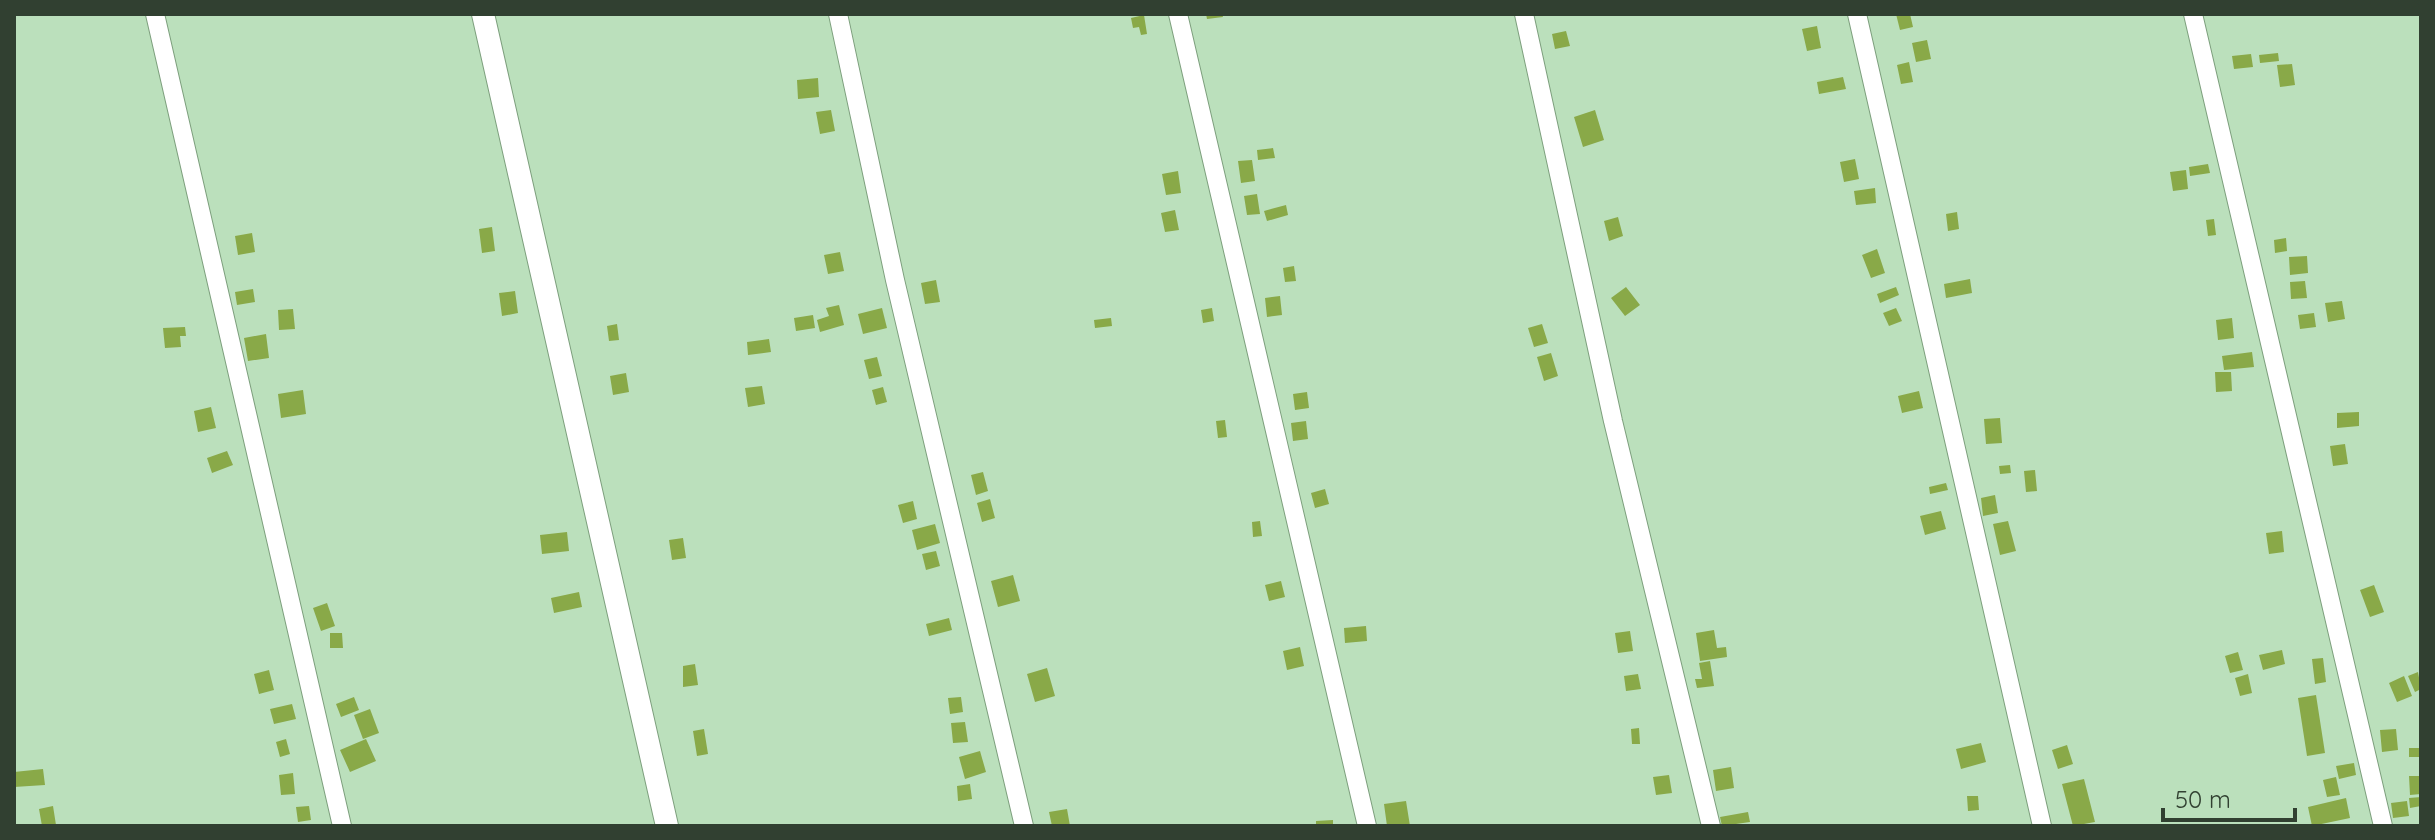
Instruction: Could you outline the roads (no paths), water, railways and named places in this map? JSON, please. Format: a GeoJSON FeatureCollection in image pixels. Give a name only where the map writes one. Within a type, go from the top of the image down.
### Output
{"type":"FeatureCollection","features":[{"type":"Feature","properties":{"kind":"street"},"geometry":{"type":"LineString","coordinates":[[155,14],[342,826]]}},
{"type":"Feature","properties":{"kind":"street"},"geometry":{"type":"LineString","coordinates":[[483,14],[667,826]]}},
{"type":"Feature","properties":{"kind":"street"},"geometry":{"type":"LineString","coordinates":[[838,14],[895,280],[1024,826]]}},
{"type":"Feature","properties":{"kind":"street"},"geometry":{"type":"LineString","coordinates":[[1178,14],[1367,826]]}},
{"type":"Feature","properties":{"kind":"street"},"geometry":{"type":"LineString","coordinates":[[1524,14],[1613,421],[1711,826]]}},
{"type":"Feature","properties":{"kind":"street"},"geometry":{"type":"LineString","coordinates":[[1857,14],[2042,826]]}},
{"type":"Feature","properties":{"kind":"street"},"geometry":{"type":"LineString","coordinates":[[2193,14],[2383,826]]}}]}
